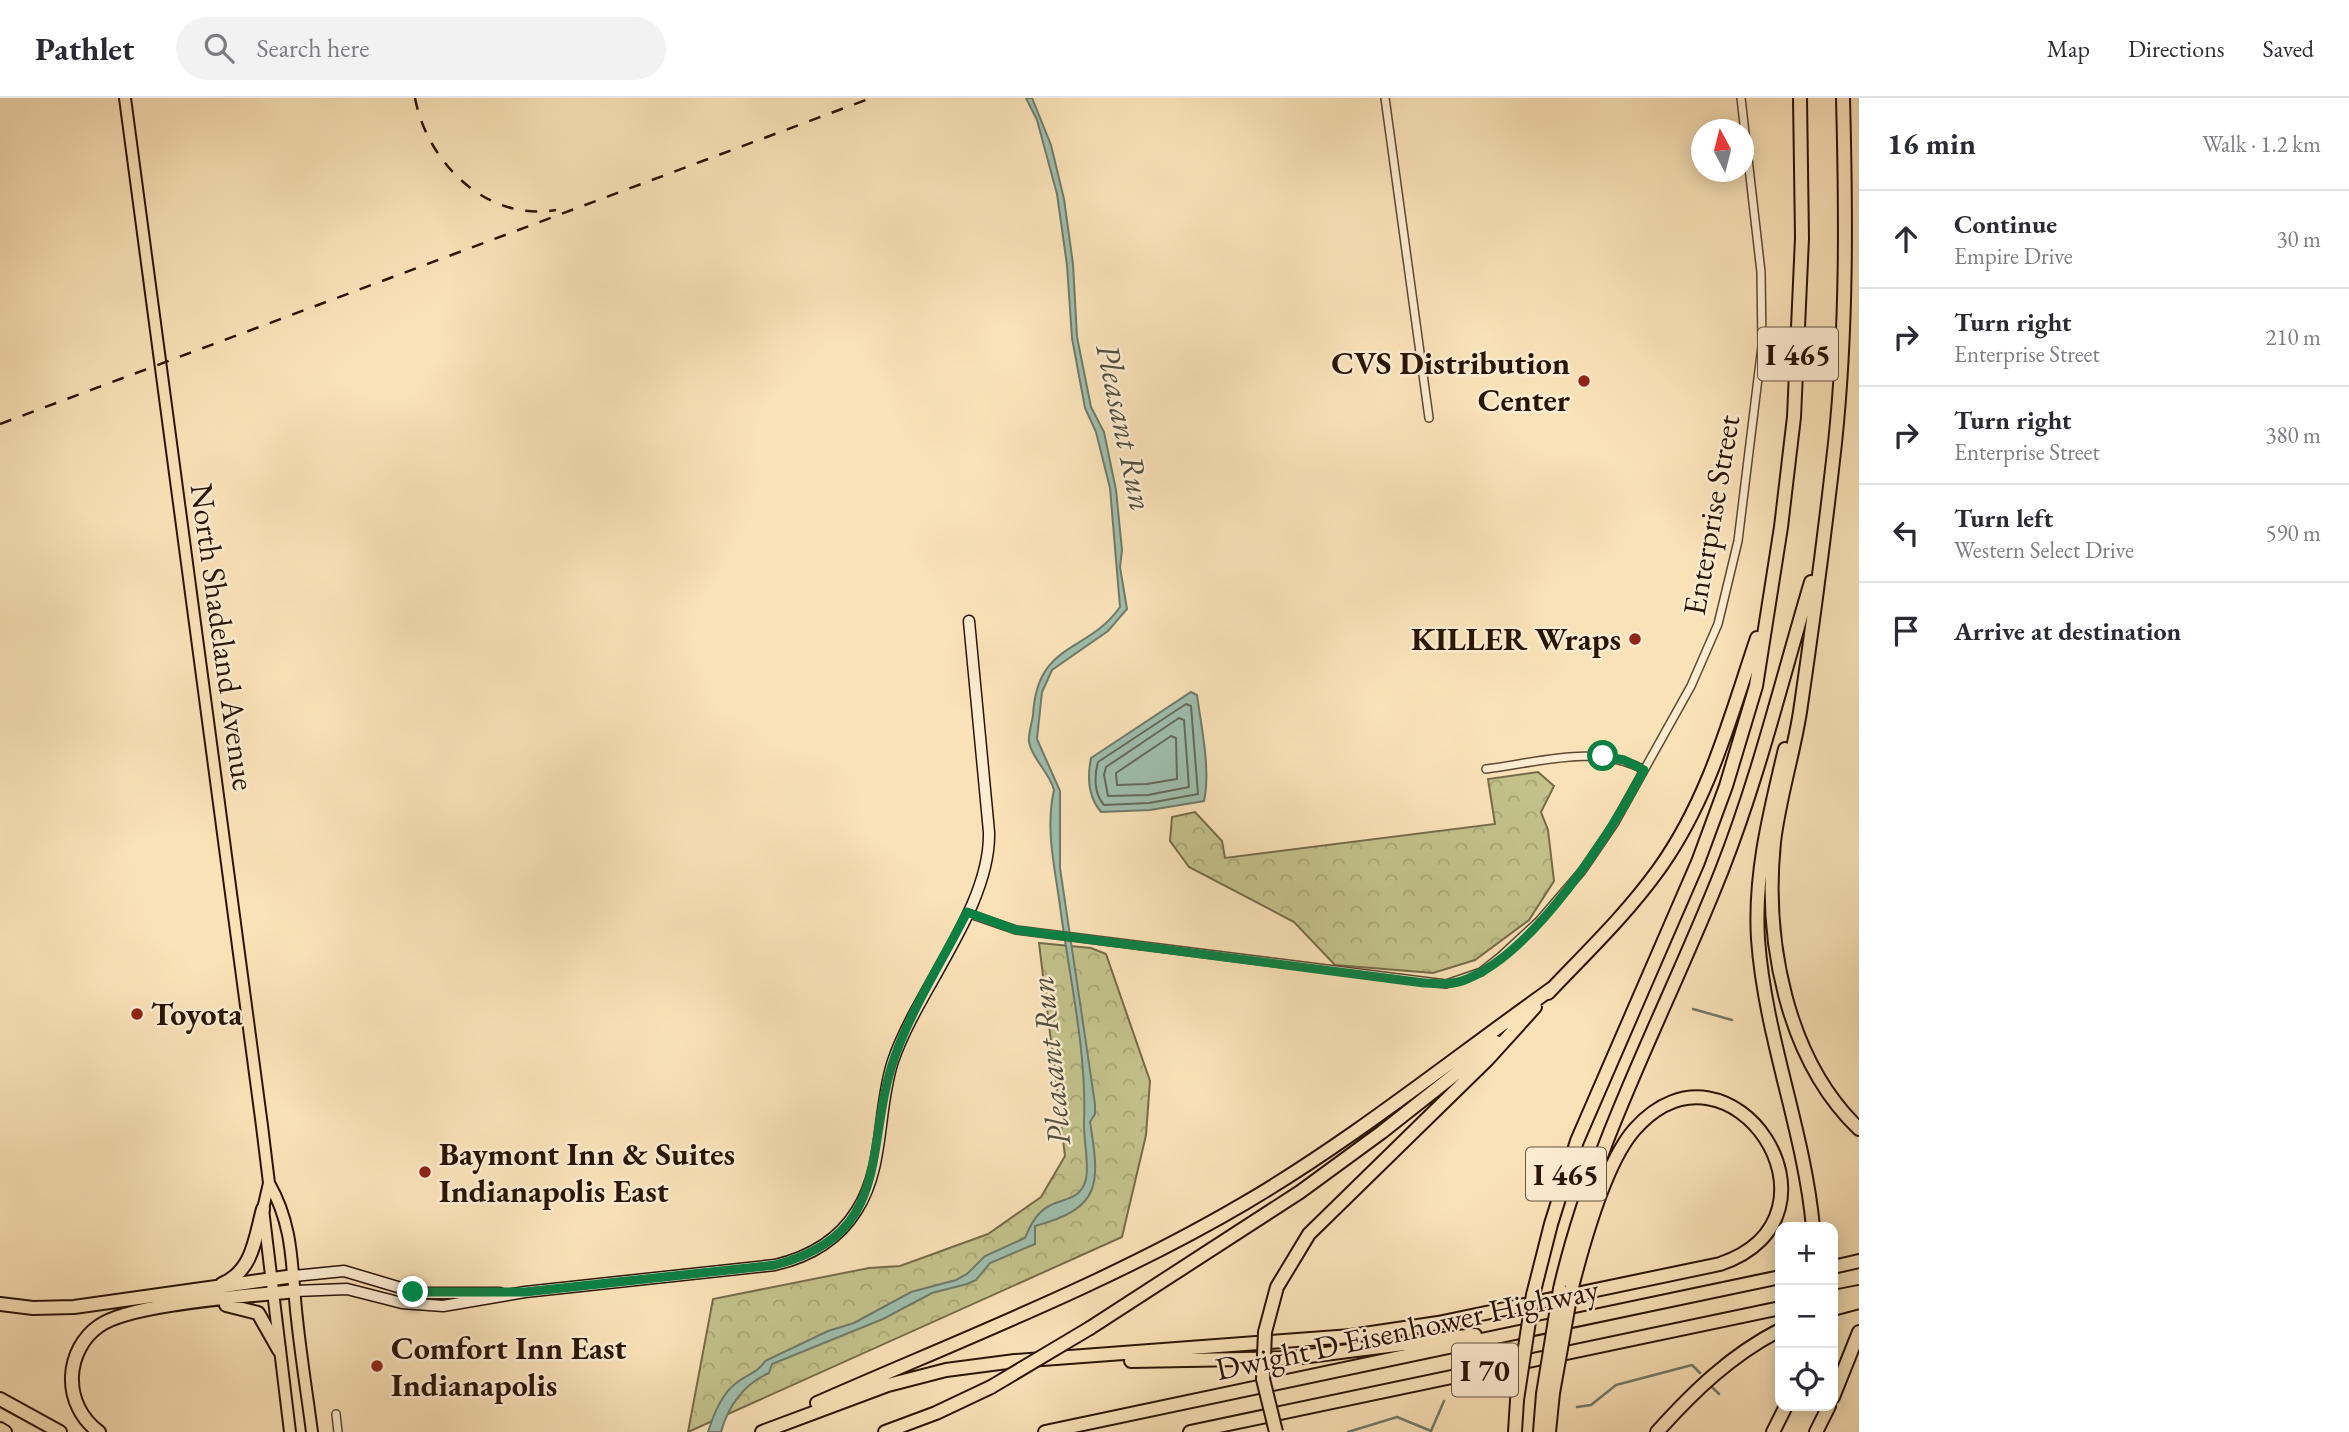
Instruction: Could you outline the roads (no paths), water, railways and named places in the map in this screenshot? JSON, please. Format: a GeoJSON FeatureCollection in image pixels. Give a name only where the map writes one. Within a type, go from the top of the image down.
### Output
{"type":"FeatureCollection","features":[{"type":"Feature","properties":{"kind":"highway","name":"I 465"},"geometry":{"type":"LineString","coordinates":[[1515,1432],[1517,1400],[1533,1295],[1577,1140],[1689,884],[1722,797],[1756,686],[1786,493],[1798,352],[1802,239],[1800,98]]}},
{"type":"Feature","properties":{"kind":"highway","name":"I 465"},"geometry":{"type":"LineString","coordinates":[[1540,1432],[1566,1288],[1588,1187],[1610,1127],[1709,902],[1741,820],[1821,549],[1835,441],[1842,344],[1846,192],[1843,98]]}},
{"type":"Feature","properties":{"kind":"highway"},"geometry":{"type":"LineString","coordinates":[[1821,549],[1795,743],[1776,831],[1772,878],[1776,937],[1787,997],[1806,1056],[1830,1097],[1859,1129]]}},
{"type":"Feature","properties":{"kind":"highway"},"geometry":{"type":"LineString","coordinates":[[1276,1432],[1263,1379],[1265,1332],[1277,1287],[1309,1234],[1514,1030],[1640,894],[1680,835],[1720,751],[1767,607]]}},
{"type":"Feature","properties":{"kind":"highway"},"geometry":{"type":"LineString","coordinates":[[1808,656],[1766,828],[1759,873],[1758,921],[1762,973],[1812,1222]]}},
{"type":"Feature","properties":{"kind":"highway"},"geometry":{"type":"LineString","coordinates":[[762,1432],[814,1404],[1103,1277],[1243,1204],[1370,1124],[1554,987]]}},
{"type":"Feature","properties":{"kind":"highway"},"geometry":{"type":"LineString","coordinates":[[885,1432],[936,1413],[991,1387],[1090,1328],[1300,1192],[1514,1030]]}},
{"type":"Feature","properties":{"kind":"highway"},"geometry":{"type":"LineString","coordinates":[[762,1432],[909,1378],[975,1365],[1281,1343],[1388,1331],[1720,1264],[1740,1255],[1755,1244],[1769,1228],[1777,1211],[1781,1185],[1779,1168],[1763,1131],[1742,1112],[1713,1101],[1676,1102],[1648,1117],[1629,1136],[1615,1163],[1566,1288]]}},
{"type":"Feature","properties":{"kind":"highway"},"geometry":{"type":"LineString","coordinates":[[211,1289],[231,1280],[243,1270],[250,1259],[263,1209]]}},
{"type":"Feature","properties":{"kind":"highway"},"geometry":{"type":"LineString","coordinates":[[1838,1266],[1859,1261]]}},
{"type":"Feature","properties":{"kind":"highway"},"geometry":{"type":"LineString","coordinates":[[0,1304],[33,1308],[74,1307],[294,1276]]}},
{"type":"Feature","properties":{"kind":"highway","name":"Dwight D Eisenhower Highway"},"geometry":{"type":"LineString","coordinates":[[1045,1432],[1775,1279]]}},
{"type":"Feature","properties":{"kind":"highway"},"geometry":{"type":"LineString","coordinates":[[99,1432],[80,1412],[72,1388],[76,1356],[89,1335],[105,1322],[125,1313],[295,1291]]}},
{"type":"Feature","properties":{"kind":"highway"},"geometry":{"type":"LineString","coordinates":[[1838,1296],[1859,1292]]}},
{"type":"Feature","properties":{"kind":"highway"},"geometry":{"type":"LineString","coordinates":[[205,1303],[243,1307],[258,1313],[279,1350]]}},
{"type":"Feature","properties":{"kind":"highway"},"geometry":{"type":"LineString","coordinates":[[1838,1308],[1859,1303]]}},
{"type":"Feature","properties":{"kind":"highway","name":"Dwight D Eisenhower Highway"},"geometry":{"type":"LineString","coordinates":[[1190,1432],[1775,1309]]}},
{"type":"Feature","properties":{"kind":"highway"},"geometry":{"type":"LineString","coordinates":[[1838,1384],[1859,1332]]}},
{"type":"Feature","properties":{"kind":"highway"},"geometry":{"type":"LineString","coordinates":[[1036,1360],[1185,1361],[1293,1358],[1443,1337],[1515,1333]]}},
{"type":"Feature","properties":{"kind":"highway"},"geometry":{"type":"LineString","coordinates":[[1657,1432],[1688,1396],[1717,1371],[1775,1333]]}},
{"type":"Feature","properties":{"kind":"highway"},"geometry":{"type":"LineString","coordinates":[[1548,1394],[1549,1432]]}},
{"type":"Feature","properties":{"kind":"highway"},"geometry":{"type":"LineString","coordinates":[[0,1399],[60,1432]]}},
{"type":"Feature","properties":{"kind":"highway"},"geometry":{"type":"LineString","coordinates":[[1773,1432],[1784,1411]]}},
{"type":"Feature","properties":{"kind":"highway"},"geometry":{"type":"LineString","coordinates":[[1816,1432],[1826,1411]]}},
{"type":"Feature","properties":{"kind":"highway"},"geometry":{"type":"LineString","coordinates":[[1210,1432],[1247,1420]]}},
{"type":"Feature","properties":{"kind":"highway"},"geometry":{"type":"LineString","coordinates":[[0,1429],[5,1432]]}},
{"type":"Feature","properties":{"kind":"main road","name":"North Shadeland Avenue"},"geometry":{"type":"LineString","coordinates":[[125,98],[269,1183],[263,1209],[290,1432]]}},
{"type":"Feature","properties":{"kind":"main road","name":"North Shadeland Avenue"},"geometry":{"type":"LineString","coordinates":[[269,1183],[282,1207],[294,1276],[312,1432]]}},
{"type":"Feature","properties":{"kind":"street"},"geometry":{"type":"LineString","coordinates":[[1385,98],[1429,418]]}},
{"type":"Feature","properties":{"kind":"street","name":"Enterprise Street"},"geometry":{"type":"LineString","coordinates":[[967,912],[1007,929],[1446,984],[1466,979],[1507,952],[1569,887],[1608,834],[1691,686],[1713,638],[1728,591],[1738,541],[1762,333],[1760,263],[1741,98]]}},
{"type":"Feature","properties":{"kind":"street"},"geometry":{"type":"LineString","coordinates":[[294,1276],[344,1271],[418,1293],[525,1292],[775,1265],[807,1255],[836,1235],[858,1208],[871,1179],[895,1055],[967,912],[984,872],[989,837],[969,621]]}},
{"type":"Feature","properties":{"kind":"street"},"geometry":{"type":"LineString","coordinates":[[1486,769],[1597,755],[1621,759],[1644,770]]}},
{"type":"Feature","properties":{"kind":"street"},"geometry":{"type":"LineString","coordinates":[[295,1291],[346,1289],[383,1300],[426,1306],[476,1303],[525,1292]]}},
{"type":"Feature","properties":{"kind":"street"},"geometry":{"type":"LineString","coordinates":[[336,1414],[338,1432]]}},
{"type":"Feature","properties":{"kind":"water","name":"Pleasant Run"},"geometry":{"type":"Polygon","coordinates":[[[1026,98],[1032,98],[1051,145],[1064,199],[1073,264],[1077,337],[1091,407],[1104,432],[1116,490],[1122,550],[1120,567],[1127,609],[1108,631],[1052,670],[1042,692],[1037,739],[1060,791],[1060,868],[1095,1104],[1095,1114],[1090,1122],[1095,1177],[1084,1202],[1073,1211],[1035,1226],[1035,1244],[990,1263],[976,1280],[932,1293],[883,1319],[772,1364],[769,1373],[752,1383],[738,1397],[721,1432],[708,1432],[715,1412],[730,1388],[765,1361],[828,1331],[854,1323],[911,1292],[956,1280],[967,1274],[985,1256],[1025,1238],[1040,1212],[1077,1194],[1086,1179],[1083,1068],[1052,848],[1050,819],[1054,790],[1031,748],[1029,739],[1037,691],[1044,674],[1054,661],[1107,622],[1120,607],[1110,488],[1096,432],[1085,408],[1072,338],[1067,265],[1057,194],[1037,120],[1026,98]]]}},
{"type":"Feature","properties":{"kind":"water"},"geometry":{"type":"Polygon","coordinates":[[[1191,692],[1197,695],[1205,748],[1204,801],[1150,810],[1101,812],[1093,800],[1090,787],[1091,758],[1191,692]]]}},
{"type":"Feature","properties":{"kind":"waterway"},"geometry":{"type":"LineString","coordinates":[[1693,1009],[1732,1020]]}},
{"type":"Feature","properties":{"kind":"waterway"},"geometry":{"type":"LineString","coordinates":[[1577,1407],[1591,1405],[1616,1385],[1692,1365],[1700,1373]]}},
{"type":"Feature","properties":{"kind":"waterway"},"geometry":{"type":"LineString","coordinates":[[1712,1387],[1719,1394]]}},
{"type":"Feature","properties":{"kind":"waterway"},"geometry":{"type":"LineString","coordinates":[[1348,1432],[1397,1417],[1431,1431],[1444,1401]]}},
{"type":"Feature","properties":{"kind":"railway"},"geometry":{"type":"LineString","coordinates":[[415,98],[432,144],[446,165],[464,182],[484,197],[506,207],[530,211],[556,210]]}},
{"type":"Feature","properties":{"kind":"railway"},"geometry":{"type":"LineString","coordinates":[[0,424],[871,98]]}},
{"type":"Feature","properties":{"kind":"place","name":"CVS Distribution Center"},"geometry":{"type":"Point","coordinates":[1584,381]}},
{"type":"Feature","properties":{"kind":"place","name":"KILLER Wraps"},"geometry":{"type":"Point","coordinates":[1635,639]}},
{"type":"Feature","properties":{"kind":"place","name":"Toyota"},"geometry":{"type":"Point","coordinates":[137,1014]}},
{"type":"Feature","properties":{"kind":"place","name":"Baymont Inn & Suites Indianapolis East"},"geometry":{"type":"Point","coordinates":[425,1172]}},
{"type":"Feature","properties":{"kind":"place","name":"Comfort Inn East Indianapolis"},"geometry":{"type":"Point","coordinates":[377,1366]}}]}
